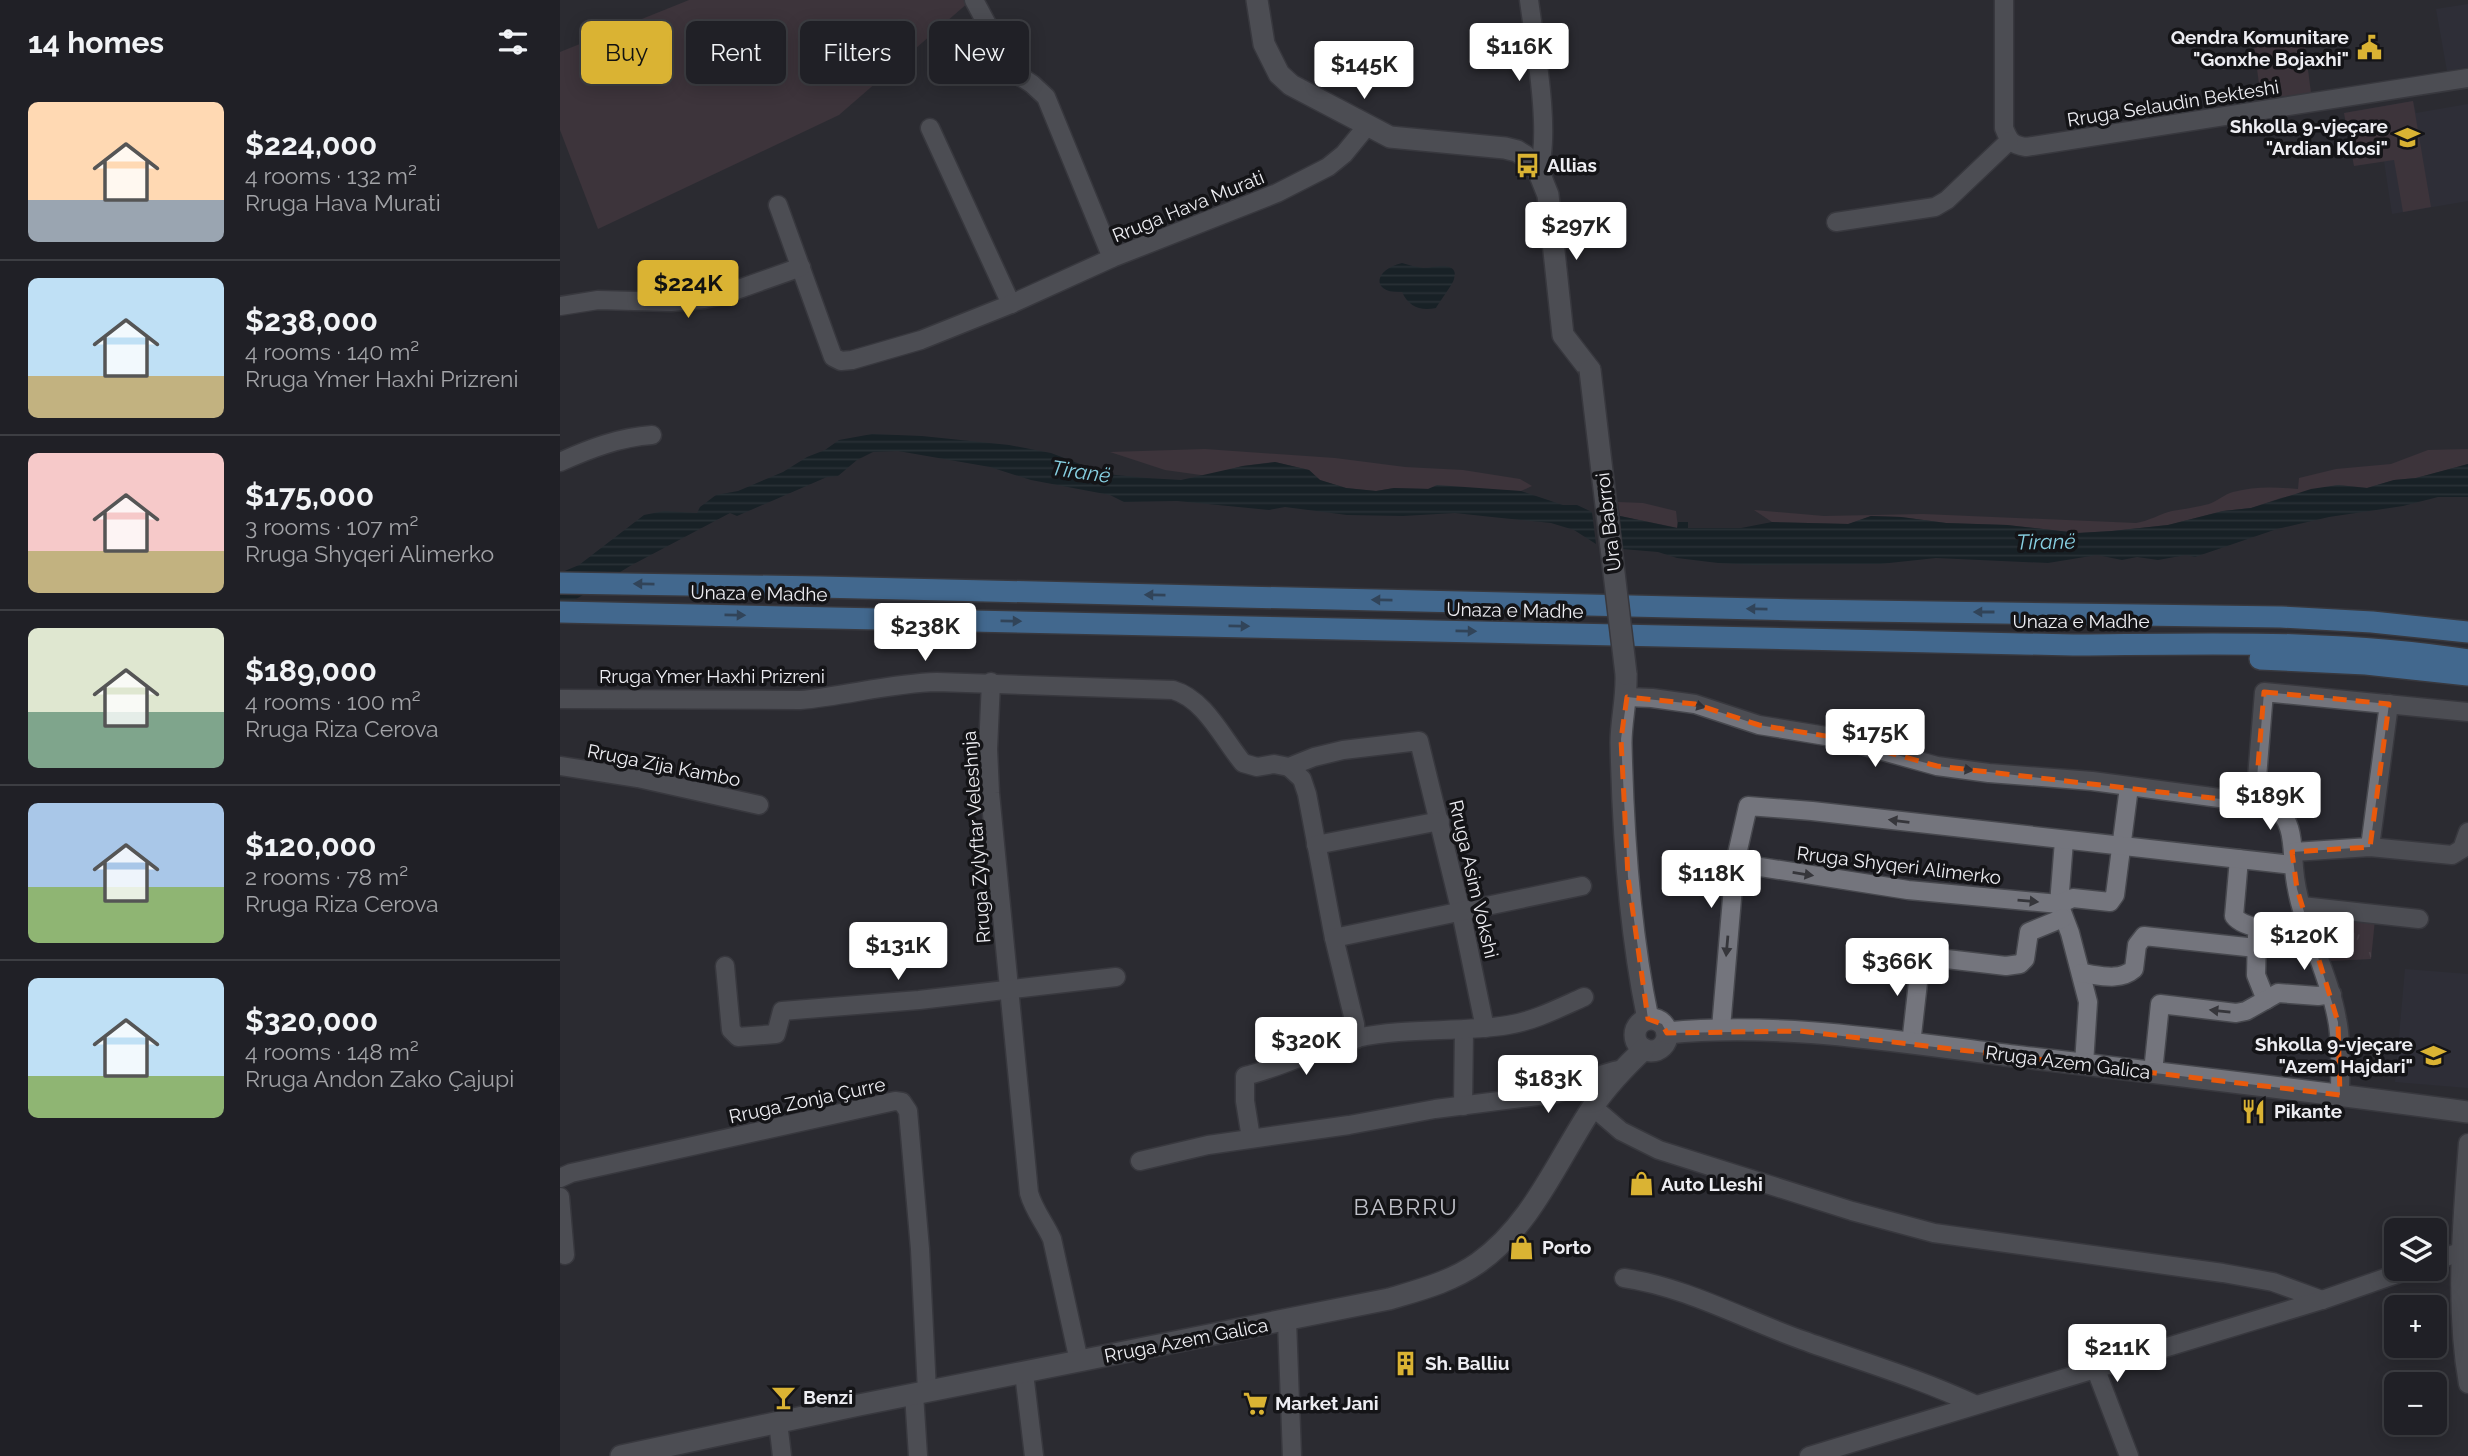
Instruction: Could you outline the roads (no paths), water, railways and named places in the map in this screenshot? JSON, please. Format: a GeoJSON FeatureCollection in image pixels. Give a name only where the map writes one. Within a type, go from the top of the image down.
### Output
{"type":"FeatureCollection","features":[{"type":"Feature","properties":{"kind":"highway","name":"Unaza e Madhe"},"geometry":{"type":"LineString","coordinates":[[560,583],[1798,610],[2066,612]]}},
{"type":"Feature","properties":{"kind":"highway"},"geometry":{"type":"LineString","coordinates":[[2066,612],[2157,601],[2230,601],[2358,607],[2468,618]]}},
{"type":"Feature","properties":{"kind":"highway","name":"Unaza e Madhe"},"geometry":{"type":"LineString","coordinates":[[560,612],[2073,645],[2292,645],[2364,649],[2468,660]]}},
{"type":"Feature","properties":{"kind":"highway"},"geometry":{"type":"LineString","coordinates":[[2066,612],[2307,618],[2468,632]]}},
{"type":"Feature","properties":{"kind":"highway"},"geometry":{"type":"LineString","coordinates":[[2073,645],[2147,655],[2366,664],[2468,676]]}},
{"type":"Feature","properties":{"kind":"main road"},"geometry":{"type":"LineString","coordinates":[[1257,0],[1264,44],[1279,74],[1306,95],[1390,137],[1504,148],[1525,156],[1538,170]]}},
{"type":"Feature","properties":{"kind":"main road","name":"Ura Babrroi"},"geometry":{"type":"LineString","coordinates":[[1538,170],[1548,195],[1563,335],[1590,370],[1626,674],[1627,697],[1621,739],[1628,877],[1648,1019]]}},
{"type":"Feature","properties":{"kind":"main road"},"geometry":{"type":"LineString","coordinates":[[1648,1019],[1662,1024],[1667,1033],[1665,1042],[1658,1049],[1644,1049],[1637,1042],[1635,1033],[1639,1024],[1648,1019]]}},
{"type":"Feature","properties":{"kind":"main road","name":"Rruga Azem Galica"},"geometry":{"type":"LineString","coordinates":[[1667,1033],[1721,1028],[1800,1031],[2468,1112]]}},
{"type":"Feature","properties":{"kind":"main road","name":"Rruga Azem Galica"},"geometry":{"type":"LineString","coordinates":[[624,1456],[920,1392],[1287,1321],[1420,1290],[1453,1278],[1477,1264],[1516,1227],[1538,1200],[1593,1107],[1644,1049]]}},
{"type":"Feature","properties":{"kind":"street"},"geometry":{"type":"LineString","coordinates":[[974,0],[1012,71],[1032,83],[1046,97],[1112,258]]}},
{"type":"Feature","properties":{"kind":"street"},"geometry":{"type":"LineString","coordinates":[[1529,0],[1544,129],[1544,151],[1538,170]]}},
{"type":"Feature","properties":{"kind":"street"},"geometry":{"type":"LineString","coordinates":[[1836,222],[1935,207],[1947,200],[2009,141],[2004,128],[2004,0]]}},
{"type":"Feature","properties":{"kind":"street","name":"Rruga Selaudin Bekteshi"},"geometry":{"type":"LineString","coordinates":[[2009,141],[2026,147],[2468,78]]}},
{"type":"Feature","properties":{"kind":"street","name":"Rruga Hava Murati"},"geometry":{"type":"LineString","coordinates":[[778,205],[833,357],[841,361],[921,340],[1011,304],[1112,258],[1278,193],[1314,176],[1344,154],[1367,126]]}},
{"type":"Feature","properties":{"kind":"street"},"geometry":{"type":"LineString","coordinates":[[930,128],[1011,304]]}},
{"type":"Feature","properties":{"kind":"street"},"geometry":{"type":"LineString","coordinates":[[560,306],[598,299],[671,302],[704,299],[802,267]]}},
{"type":"Feature","properties":{"kind":"street"},"geometry":{"type":"LineString","coordinates":[[560,462],[634,436],[652,435]]}},
{"type":"Feature","properties":{"kind":"street","name":"Rruga Ymer Haxhi Prizreni"},"geometry":{"type":"LineString","coordinates":[[560,699],[800,700],[834,697],[914,682],[991,682],[1181,693],[1196,703],[1238,757],[1250,767],[1289,767]]}},
{"type":"Feature","properties":{"kind":"street","name":"Rruga Zylyftar Veleshnja"},"geometry":{"type":"LineString","coordinates":[[991,682],[988,749],[1008,990],[1029,1194],[1034,1209],[1052,1239],[1079,1362]]}},
{"type":"Feature","properties":{"kind":"street"},"geometry":{"type":"LineString","coordinates":[[2255,803],[2264,692],[2468,712]]}},
{"type":"Feature","properties":{"kind":"street"},"geometry":{"type":"LineString","coordinates":[[1627,697],[1695,704],[1759,725],[1832,737],[1937,766],[2129,786],[2272,805],[2280,810],[2288,825],[2302,905],[2332,994],[2338,1022],[2340,1095]]}},
{"type":"Feature","properties":{"kind":"street"},"geometry":{"type":"LineString","coordinates":[[2370,847],[2389,704]]}},
{"type":"Feature","properties":{"kind":"street","name":"Rruga Asim Vokshi"},"geometry":{"type":"LineString","coordinates":[[1289,767],[1343,750],[1419,741],[1461,912],[1485,1028]]}},
{"type":"Feature","properties":{"kind":"street","name":"Rruga Zija Kambo"},"geometry":{"type":"LineString","coordinates":[[560,766],[638,778],[759,805]]}},
{"type":"Feature","properties":{"kind":"street"},"geometry":{"type":"LineString","coordinates":[[1289,767],[1302,779],[1307,794],[1356,1039]]}},
{"type":"Feature","properties":{"kind":"street","name":"Rruga Shyqeri Alimerko"},"geometry":{"type":"LineString","coordinates":[[1911,1044],[1921,956],[2006,966],[2020,964],[2025,960],[2029,932],[2061,911],[2073,898],[2110,902],[2115,895],[2129,786]]}},
{"type":"Feature","properties":{"kind":"street"},"geometry":{"type":"LineString","coordinates":[[1721,1028],[1735,863],[1746,809],[1752,805],[2239,859],[2293,859],[2370,847],[2452,855],[2462,849],[2468,832]]}},
{"type":"Feature","properties":{"kind":"street"},"geometry":{"type":"LineString","coordinates":[[1316,845],[1440,821]]}},
{"type":"Feature","properties":{"kind":"street"},"geometry":{"type":"LineString","coordinates":[[2064,841],[2061,911],[2070,933],[2088,1003],[2084,1064]]}},
{"type":"Feature","properties":{"kind":"street"},"geometry":{"type":"LineString","coordinates":[[2239,859],[2234,916],[2245,925],[2258,928],[2309,931]]}},
{"type":"Feature","properties":{"kind":"street","name":"Rruga Shyqeri Alimerko"},"geometry":{"type":"LineString","coordinates":[[1735,863],[2061,911]]}},
{"type":"Feature","properties":{"kind":"street"},"geometry":{"type":"LineString","coordinates":[[1334,938],[1582,886]]}},
{"type":"Feature","properties":{"kind":"street"},"geometry":{"type":"LineString","coordinates":[[2302,905],[2419,919]]}},
{"type":"Feature","properties":{"kind":"street"},"geometry":{"type":"LineString","coordinates":[[2258,928],[2257,982],[2266,1000]]}},
{"type":"Feature","properties":{"kind":"street"},"geometry":{"type":"LineString","coordinates":[[2081,973],[2114,976],[2129,973],[2134,969],[2137,945],[2144,936],[2256,948]]}},
{"type":"Feature","properties":{"kind":"street"},"geometry":{"type":"LineString","coordinates":[[725,966],[731,1030],[738,1037],[776,1034],[782,1011],[906,1001],[1116,977]]}},
{"type":"Feature","properties":{"kind":"street"},"geometry":{"type":"LineString","coordinates":[[2153,1072],[2160,1004],[2236,1013],[2246,1011],[2278,993],[2318,996],[2332,994]]}},
{"type":"Feature","properties":{"kind":"street"},"geometry":{"type":"LineString","coordinates":[[1251,1138],[1245,1101],[1245,1076],[1268,1071],[1356,1039],[1510,1025],[1536,1018],[1584,997]]}},
{"type":"Feature","properties":{"kind":"street"},"geometry":{"type":"LineString","coordinates":[[1463,1107],[1464,1030]]}},
{"type":"Feature","properties":{"kind":"street"},"geometry":{"type":"LineString","coordinates":[[1140,1161],[1208,1144],[1554,1094],[1570,1090],[1608,1071],[1625,1069]]}},
{"type":"Feature","properties":{"kind":"street","name":"Rruga Zonja Çurre"},"geometry":{"type":"LineString","coordinates":[[560,1178],[571,1173],[781,1126],[895,1101],[902,1102],[908,1111],[915,1181],[920,1392]]}},
{"type":"Feature","properties":{"kind":"street"},"geometry":{"type":"LineString","coordinates":[[1593,1107],[1621,1131],[1659,1150],[1903,1226],[1964,1238],[2273,1282],[2322,1300]]}},
{"type":"Feature","properties":{"kind":"street"},"geometry":{"type":"LineString","coordinates":[[2467,1376],[2460,1306],[2460,1252],[2468,1143]]}},
{"type":"Feature","properties":{"kind":"street"},"geometry":{"type":"LineString","coordinates":[[560,1197],[565,1255]]}},
{"type":"Feature","properties":{"kind":"street"},"geometry":{"type":"LineString","coordinates":[[2447,1256],[2460,1252]]}},
{"type":"Feature","properties":{"kind":"street"},"geometry":{"type":"LineString","coordinates":[[1624,1278],[1668,1288],[1802,1340],[1935,1386],[1974,1404]]}},
{"type":"Feature","properties":{"kind":"street"},"geometry":{"type":"LineString","coordinates":[[1809,1456],[1974,1404],[2096,1370],[2384,1278]]}},
{"type":"Feature","properties":{"kind":"street"},"geometry":{"type":"LineString","coordinates":[[1287,1321],[1292,1456]]}},
{"type":"Feature","properties":{"kind":"street"},"geometry":{"type":"LineString","coordinates":[[2096,1370],[2129,1456]]}},
{"type":"Feature","properties":{"kind":"street"},"geometry":{"type":"LineString","coordinates":[[1024,1373],[1034,1456]]}},
{"type":"Feature","properties":{"kind":"street"},"geometry":{"type":"LineString","coordinates":[[918,1456],[920,1392]]}},
{"type":"Feature","properties":{"kind":"street"},"geometry":{"type":"LineString","coordinates":[[778,1422],[782,1456]]}},
{"type":"Feature","properties":{"kind":"water"},"geometry":{"type":"Polygon","coordinates":[[[1402,263],[1424,268],[1444,266],[1453,269],[1453,281],[1436,308],[1416,307],[1402,292],[1392,292],[1381,286],[1381,276],[1385,271],[1402,263]]]}},
{"type":"Feature","properties":{"kind":"water","name":"Tiranë"},"geometry":{"type":"Polygon","coordinates":[[[872,434],[1009,445],[1051,453],[1106,474],[1147,478],[1181,480],[1275,462],[1309,470],[1320,480],[1346,488],[1376,491],[1394,488],[1428,489],[1437,485],[1521,491],[1563,505],[1577,505],[1592,512],[1596,544],[1574,530],[1551,523],[1455,513],[1347,515],[1285,507],[1269,510],[1177,501],[1124,502],[1110,495],[1031,480],[990,467],[898,451],[873,452],[857,460],[838,476],[827,477],[737,516],[730,513],[630,566],[560,609],[560,573],[579,565],[644,515],[664,511],[697,513],[700,507],[716,495],[738,491],[783,472],[839,440],[872,434]]]}},
{"type":"Feature","properties":{"kind":"water","name":"Tiranë"},"geometry":{"type":"Polygon","coordinates":[[[2468,464],[2468,497],[2438,497],[2403,506],[2329,517],[2277,529],[2195,557],[2186,555],[2158,560],[2137,557],[2122,560],[2097,555],[2048,563],[1936,558],[1880,564],[1754,565],[1718,563],[1677,558],[1658,552],[1622,549],[1620,516],[1677,528],[1678,522],[1688,522],[1688,528],[1741,528],[1772,522],[1848,524],[1871,516],[2007,525],[2078,533],[2112,531],[2168,525],[2223,511],[2251,508],[2311,489],[2338,485],[2367,488],[2468,464]]]}},
{"type":"Feature","properties":{"kind":"place","name":"Qendra Komunitare \"Gonxhe Bojaxhi\""},"geometry":{"type":"Point","coordinates":[2369,48]}},
{"type":"Feature","properties":{"kind":"place","name":"Shkolla 9-vjeçare \"Ardian Klosi\""},"geometry":{"type":"Point","coordinates":[2408,137]}},
{"type":"Feature","properties":{"kind":"place","name":"Allias"},"geometry":{"type":"Point","coordinates":[1527,165]}},
{"type":"Feature","properties":{"kind":"place","name":"Shkolla 9-vjeçare \"Azem Hajdari\""},"geometry":{"type":"Point","coordinates":[2433,1055]}},
{"type":"Feature","properties":{"kind":"place","name":"Pikante"},"geometry":{"type":"Point","coordinates":[2254,1111]}},
{"type":"Feature","properties":{"kind":"place","name":"Auto Lleshi"},"geometry":{"type":"Point","coordinates":[1641,1184]}},
{"type":"Feature","properties":{"kind":"place","name":"Porto"},"geometry":{"type":"Point","coordinates":[1522,1247]}},
{"type":"Feature","properties":{"kind":"place","name":"Sh. Balliu"},"geometry":{"type":"Point","coordinates":[1405,1363]}},
{"type":"Feature","properties":{"kind":"place","name":"Benzi"},"geometry":{"type":"Point","coordinates":[783,1397]}},
{"type":"Feature","properties":{"kind":"place","name":"Market Jani"},"geometry":{"type":"Point","coordinates":[1255,1403]}},
{"type":"Feature","properties":{"kind":"district","name":"BABRRU"},"geometry":{"type":"Point","coordinates":[1406,1207]}}]}
